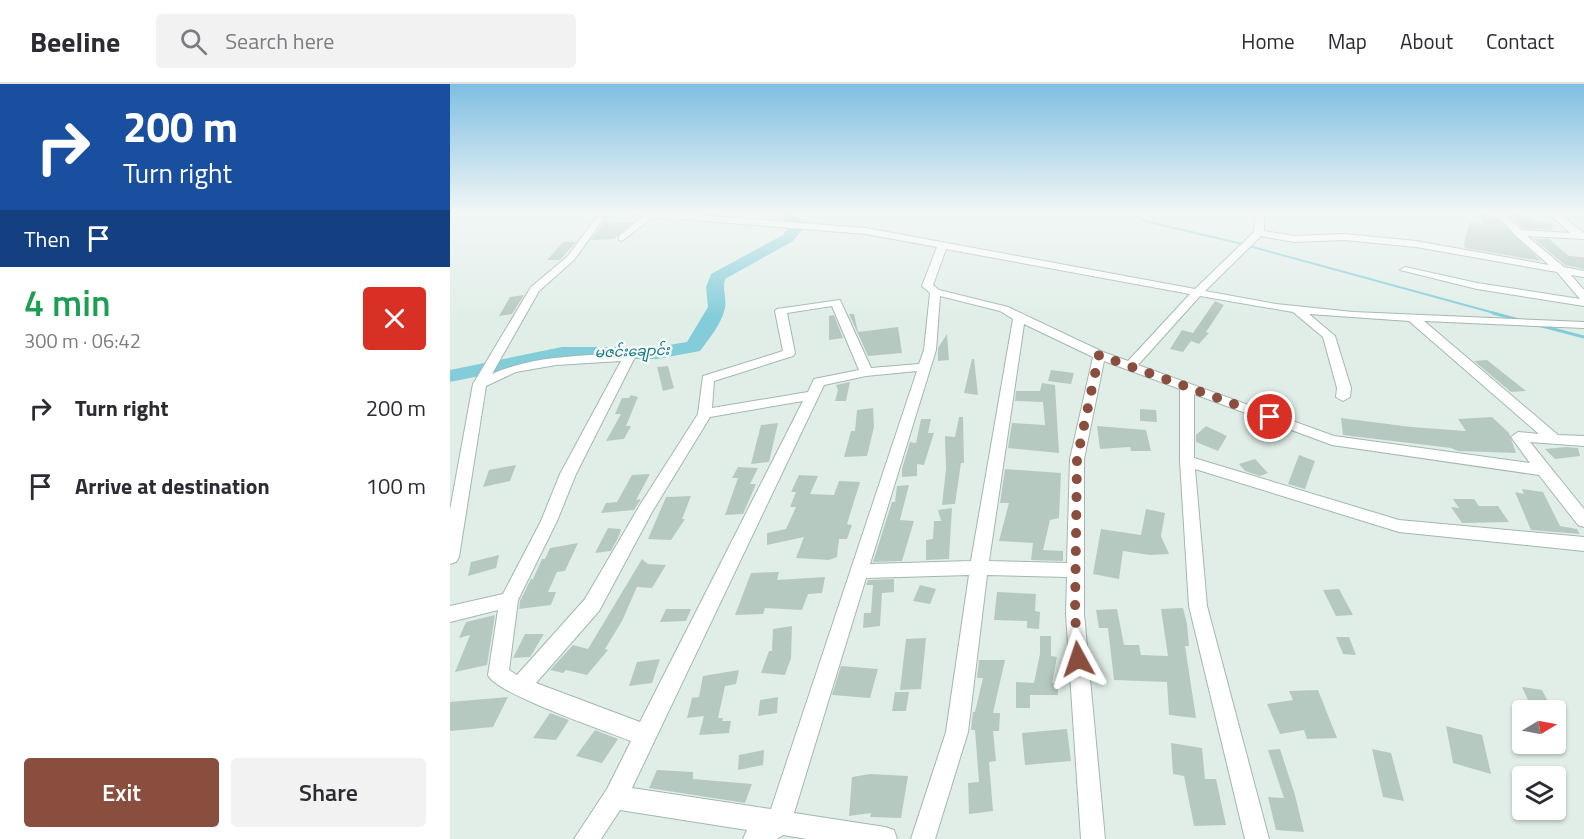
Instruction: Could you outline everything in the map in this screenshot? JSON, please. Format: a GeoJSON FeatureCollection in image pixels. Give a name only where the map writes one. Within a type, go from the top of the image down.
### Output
{"type":"FeatureCollection","features":[{"type":"Feature","properties":{"kind":"street"},"geometry":{"type":"LineString","coordinates":[[450,557],[480,384],[535,289],[571,258],[579,247]]}},
{"type":"Feature","properties":{"kind":"street"},"geometry":{"type":"LineString","coordinates":[[942,247],[927,286],[935,292],[1004,309],[1019,318],[1129,367],[1332,440],[1544,470]]}},
{"type":"Feature","properties":{"kind":"street"},"geometry":{"type":"LineString","coordinates":[[955,247],[1197,293],[1296,309],[1413,318],[1584,325]]}},
{"type":"Feature","properties":{"kind":"street"},"geometry":{"type":"LineString","coordinates":[[1129,367],[1197,293],[1244,247]]}},
{"type":"Feature","properties":{"kind":"street"},"geometry":{"type":"LineString","coordinates":[[1433,247],[1584,274]]}},
{"type":"Feature","properties":{"kind":"street"},"geometry":{"type":"LineString","coordinates":[[1534,247],[1563,272],[1584,297]]}},
{"type":"Feature","properties":{"kind":"street"},"geometry":{"type":"LineString","coordinates":[[1405,270],[1477,286],[1584,303]]}},
{"type":"Feature","properties":{"kind":"street"},"geometry":{"type":"LineString","coordinates":[[755,839],[778,824],[930,350],[935,292]]}},
{"type":"Feature","properties":{"kind":"street"},"geometry":{"type":"LineString","coordinates":[[520,687],[592,605],[646,509],[705,414],[708,379],[789,353],[781,311],[836,302],[866,372]]}},
{"type":"Feature","properties":{"kind":"street"},"geometry":{"type":"LineString","coordinates":[[1296,309],[1329,336],[1344,388],[1343,397]]}},
{"type":"Feature","properties":{"kind":"street"},"geometry":{"type":"LineString","coordinates":[[923,839],[957,732],[979,568],[1019,318]]}},
{"type":"Feature","properties":{"kind":"street"},"geometry":{"type":"LineString","coordinates":[[1413,318],[1513,406],[1552,437]]}},
{"type":"Feature","properties":{"kind":"street"},"geometry":{"type":"LineString","coordinates":[[1093,839],[1075,614],[1077,459],[1099,355]]}},
{"type":"Feature","properties":{"kind":"street"},"geometry":{"type":"LineString","coordinates":[[480,384],[513,369],[556,362],[629,357],[568,474],[549,521],[509,600],[498,675],[520,687],[645,735]]}},
{"type":"Feature","properties":{"kind":"street"},"geometry":{"type":"LineString","coordinates":[[586,839],[615,797],[819,382],[866,372],[924,367]]}},
{"type":"Feature","properties":{"kind":"street"},"geometry":{"type":"LineString","coordinates":[[1187,387],[1187,461],[1198,606],[1257,839]]}},
{"type":"Feature","properties":{"kind":"street"},"geometry":{"type":"LineString","coordinates":[[705,414],[812,395]]}},
{"type":"Feature","properties":{"kind":"street"},"geometry":{"type":"LineString","coordinates":[[1584,441],[1518,436],[1584,520]]}},
{"type":"Feature","properties":{"kind":"street"},"geometry":{"type":"LineString","coordinates":[[1187,461],[1399,526],[1584,544]]}},
{"type":"Feature","properties":{"kind":"street"},"geometry":{"type":"LineString","coordinates":[[860,572],[979,568],[1076,570]]}},
{"type":"Feature","properties":{"kind":"street"},"geometry":{"type":"LineString","coordinates":[[450,614],[509,600]]}},
{"type":"Feature","properties":{"kind":"street"},"geometry":{"type":"LineString","coordinates":[[615,797],[885,839]]}},
{"type":"Feature","properties":{"kind":"building"},"geometry":{"type":"Polygon","coordinates":[[[558,247],[571,247],[560,260],[547,260],[558,247]]]}},
{"type":"Feature","properties":{"kind":"building"},"geometry":{"type":"Polygon","coordinates":[[[1527,247],[1541,261],[1465,248],[1527,247]]]}},
{"type":"Feature","properties":{"kind":"building"},"geometry":{"type":"Polygon","coordinates":[[[1544,247],[1559,247],[1569,256],[1584,257],[1584,269],[1565,265],[1544,247]]]}},
{"type":"Feature","properties":{"kind":"building"},"geometry":{"type":"Polygon","coordinates":[[[524,295],[512,314],[499,316],[510,297],[524,295]]]}},
{"type":"Feature","properties":{"kind":"building"},"geometry":{"type":"Polygon","coordinates":[[[1215,301],[1224,305],[1206,332],[1209,333],[1199,344],[1191,341],[1183,352],[1170,349],[1182,330],[1193,333],[1215,301]]]}},
{"type":"Feature","properties":{"kind":"building"},"geometry":{"type":"Polygon","coordinates":[[[849,314],[854,314],[858,332],[898,327],[902,353],[868,356],[849,314]]]}},
{"type":"Feature","properties":{"kind":"building"},"geometry":{"type":"Polygon","coordinates":[[[834,315],[843,338],[829,340],[829,316],[834,315]]]}},
{"type":"Feature","properties":{"kind":"building"},"geometry":{"type":"Polygon","coordinates":[[[947,334],[949,360],[938,361],[938,348],[947,334]]]}},
{"type":"Feature","properties":{"kind":"building"},"geometry":{"type":"Polygon","coordinates":[[[972,359],[974,359],[978,395],[964,393],[972,359]]]}},
{"type":"Feature","properties":{"kind":"building"},"geometry":{"type":"Polygon","coordinates":[[[1487,360],[1526,391],[1511,392],[1474,361],[1487,360]]]}},
{"type":"Feature","properties":{"kind":"building"},"geometry":{"type":"Polygon","coordinates":[[[668,366],[674,388],[663,391],[657,367],[668,366]]]}},
{"type":"Feature","properties":{"kind":"building"},"geometry":{"type":"Polygon","coordinates":[[[1051,370],[1074,373],[1071,384],[1048,381],[1051,370]]]}},
{"type":"Feature","properties":{"kind":"building"},"geometry":{"type":"Polygon","coordinates":[[[850,382],[846,401],[835,401],[838,390],[836,385],[850,382]]]}},
{"type":"Feature","properties":{"kind":"building"},"geometry":{"type":"Polygon","coordinates":[[[1042,383],[1055,385],[1059,453],[1008,448],[1012,423],[1045,425],[1043,402],[1015,401],[1016,391],[1040,391],[1042,383]]]}},
{"type":"Feature","properties":{"kind":"building"},"geometry":{"type":"Polygon","coordinates":[[[631,395],[638,397],[626,426],[631,426],[624,439],[606,441],[621,414],[615,414],[622,398],[629,398],[631,395]]]}},
{"type":"Feature","properties":{"kind":"building"},"geometry":{"type":"Polygon","coordinates":[[[873,408],[874,427],[867,456],[844,457],[851,431],[855,431],[857,410],[873,408]]]}},
{"type":"Feature","properties":{"kind":"building"},"geometry":{"type":"Polygon","coordinates":[[[1140,409],[1156,410],[1157,422],[1140,421],[1140,409]]]}},
{"type":"Feature","properties":{"kind":"building"},"geometry":{"type":"Polygon","coordinates":[[[959,417],[963,417],[964,463],[961,463],[955,504],[942,505],[946,469],[945,436],[955,437],[959,417]]]}},
{"type":"Feature","properties":{"kind":"building"},"geometry":{"type":"Polygon","coordinates":[[[1492,417],[1509,433],[1516,453],[1458,451],[1451,448],[1343,435],[1341,418],[1466,431],[1458,419],[1492,417]]]}},
{"type":"Feature","properties":{"kind":"building"},"geometry":{"type":"Polygon","coordinates":[[[921,419],[931,419],[928,433],[934,433],[924,465],[917,464],[917,476],[902,477],[910,442],[916,443],[921,419]]]}},
{"type":"Feature","properties":{"kind":"building"},"geometry":{"type":"Polygon","coordinates":[[[778,423],[769,462],[751,464],[761,425],[778,423]]]}},
{"type":"Feature","properties":{"kind":"building"},"geometry":{"type":"Polygon","coordinates":[[[1097,426],[1146,430],[1151,451],[1131,451],[1130,447],[1100,449],[1097,426]]]}},
{"type":"Feature","properties":{"kind":"building"},"geometry":{"type":"Polygon","coordinates":[[[1206,426],[1227,436],[1218,451],[1196,442],[1196,435],[1206,426]]]}},
{"type":"Feature","properties":{"kind":"building"},"geometry":{"type":"Polygon","coordinates":[[[1578,448],[1580,456],[1555,459],[1545,449],[1578,448]]]}},
{"type":"Feature","properties":{"kind":"building"},"geometry":{"type":"Polygon","coordinates":[[[1299,455],[1315,461],[1305,489],[1288,484],[1299,455]]]}},
{"type":"Feature","properties":{"kind":"building"},"geometry":{"type":"Polygon","coordinates":[[[1255,459],[1268,473],[1260,476],[1245,471],[1239,464],[1255,459]]]}},
{"type":"Feature","properties":{"kind":"building"},"geometry":{"type":"Polygon","coordinates":[[[516,465],[510,481],[483,487],[489,470],[516,465]]]}},
{"type":"Feature","properties":{"kind":"building"},"geometry":{"type":"Polygon","coordinates":[[[738,467],[758,468],[750,484],[756,484],[743,514],[725,515],[738,478],[732,478],[738,467]]]}},
{"type":"Feature","properties":{"kind":"building"},"geometry":{"type":"Polygon","coordinates":[[[1005,469],[1061,473],[1059,518],[1050,520],[1043,550],[1063,551],[1063,561],[1031,560],[1033,543],[999,541],[1009,503],[1000,503],[1005,469]]]}},
{"type":"Feature","properties":{"kind":"building"},"geometry":{"type":"Polygon","coordinates":[[[650,474],[636,500],[641,499],[634,510],[601,513],[606,503],[617,502],[632,475],[650,474]]]}},
{"type":"Feature","properties":{"kind":"building"},"geometry":{"type":"Polygon","coordinates":[[[799,475],[818,476],[810,494],[834,495],[839,481],[860,482],[847,524],[852,525],[847,539],[839,539],[837,557],[829,560],[796,558],[804,537],[767,545],[767,533],[786,529],[796,507],[790,507],[796,492],[791,492],[799,475]]]}},
{"type":"Feature","properties":{"kind":"building"},"geometry":{"type":"Polygon","coordinates":[[[909,485],[900,520],[914,521],[902,561],[873,562],[892,502],[895,502],[897,486],[909,485]]]}},
{"type":"Feature","properties":{"kind":"building"},"geometry":{"type":"Polygon","coordinates":[[[1522,489],[1543,492],[1560,526],[1577,529],[1580,534],[1531,530],[1515,492],[1524,494],[1522,489]]]}},
{"type":"Feature","properties":{"kind":"building"},"geometry":{"type":"Polygon","coordinates":[[[691,496],[682,519],[685,519],[671,540],[648,539],[666,497],[691,496]]]}},
{"type":"Feature","properties":{"kind":"building"},"geometry":{"type":"Polygon","coordinates":[[[1453,499],[1474,499],[1479,506],[1498,506],[1509,522],[1462,523],[1451,507],[1459,508],[1453,499]]]}},
{"type":"Feature","properties":{"kind":"building"},"geometry":{"type":"Polygon","coordinates":[[[952,508],[949,559],[926,560],[926,540],[933,539],[934,521],[941,521],[938,510],[952,508]]]}},
{"type":"Feature","properties":{"kind":"building"},"geometry":{"type":"Polygon","coordinates":[[[1146,509],[1165,513],[1161,536],[1169,554],[1150,555],[1123,551],[1119,579],[1093,574],[1101,529],[1141,535],[1146,509]]]}},
{"type":"Feature","properties":{"kind":"building"},"geometry":{"type":"Polygon","coordinates":[[[608,528],[621,529],[619,536],[611,551],[595,553],[608,528]]]}},
{"type":"Feature","properties":{"kind":"building"},"geometry":{"type":"Polygon","coordinates":[[[578,543],[565,571],[557,572],[548,592],[556,592],[551,605],[519,609],[520,601],[531,579],[550,548],[578,543]]]}},
{"type":"Feature","properties":{"kind":"building"},"geometry":{"type":"Polygon","coordinates":[[[499,555],[496,568],[468,576],[471,562],[499,555]]]}},
{"type":"Feature","properties":{"kind":"building"},"geometry":{"type":"Polygon","coordinates":[[[642,559],[648,564],[666,565],[652,588],[637,587],[622,621],[605,649],[608,650],[587,675],[566,670],[563,673],[550,670],[573,645],[588,649],[642,559]]]}},
{"type":"Feature","properties":{"kind":"building"},"geometry":{"type":"Polygon","coordinates":[[[779,572],[777,580],[825,577],[822,593],[808,594],[802,610],[765,608],[763,614],[735,615],[751,573],[779,572]]]}},
{"type":"Feature","properties":{"kind":"building"},"geometry":{"type":"Polygon","coordinates":[[[894,579],[894,592],[882,593],[880,626],[863,628],[864,613],[871,613],[873,585],[866,585],[868,580],[894,579]]]}},
{"type":"Feature","properties":{"kind":"building"},"geometry":{"type":"Polygon","coordinates":[[[920,585],[936,589],[930,604],[913,601],[920,585]]]}},
{"type":"Feature","properties":{"kind":"building"},"geometry":{"type":"Polygon","coordinates":[[[1339,589],[1353,615],[1336,616],[1323,590],[1339,589]]]}},
{"type":"Feature","properties":{"kind":"building"},"geometry":{"type":"Polygon","coordinates":[[[997,592],[1036,594],[1035,611],[1040,612],[1039,629],[1027,628],[1027,621],[994,620],[997,592]]]}},
{"type":"Feature","properties":{"kind":"building"},"geometry":{"type":"Polygon","coordinates":[[[1183,608],[1189,646],[1185,646],[1196,718],[1169,715],[1167,682],[1114,680],[1108,628],[1099,628],[1096,610],[1117,609],[1124,645],[1139,645],[1141,655],[1168,656],[1161,609],[1183,608]]]}},
{"type":"Feature","properties":{"kind":"building"},"geometry":{"type":"Polygon","coordinates":[[[666,609],[691,609],[686,621],[660,622],[666,609]]]}},
{"type":"Feature","properties":{"kind":"building"},"geometry":{"type":"Polygon","coordinates":[[[495,615],[487,665],[455,672],[470,635],[459,638],[466,622],[495,615]]]}},
{"type":"Feature","properties":{"kind":"building"},"geometry":{"type":"Polygon","coordinates":[[[792,626],[791,658],[785,675],[761,673],[769,651],[772,651],[773,629],[792,626]]]}},
{"type":"Feature","properties":{"kind":"building"},"geometry":{"type":"Polygon","coordinates":[[[525,634],[544,634],[530,657],[513,658],[525,634]]]}},
{"type":"Feature","properties":{"kind":"building"},"geometry":{"type":"Polygon","coordinates":[[[1040,636],[1051,636],[1051,656],[1057,657],[1052,683],[1058,683],[1058,695],[1030,695],[1030,708],[1016,708],[1016,682],[1034,683],[1040,654],[1040,636]]]}},
{"type":"Feature","properties":{"kind":"building"},"geometry":{"type":"Polygon","coordinates":[[[1336,637],[1349,637],[1356,655],[1343,654],[1336,637]]]}},
{"type":"Feature","properties":{"kind":"building"},"geometry":{"type":"Polygon","coordinates":[[[926,638],[921,689],[900,690],[906,639],[926,638]]]}},
{"type":"Feature","properties":{"kind":"building"},"geometry":{"type":"Polygon","coordinates":[[[660,659],[652,683],[629,686],[637,662],[660,659]]]}},
{"type":"Feature","properties":{"kind":"building"},"geometry":{"type":"Polygon","coordinates":[[[979,660],[1005,660],[993,713],[1000,713],[999,731],[993,731],[996,761],[989,762],[993,811],[969,814],[968,783],[979,782],[975,730],[971,730],[973,712],[975,712],[983,678],[977,678],[979,660]]]}},
{"type":"Feature","properties":{"kind":"building"},"geometry":{"type":"Polygon","coordinates":[[[841,666],[878,669],[870,698],[832,695],[841,666]]]}},
{"type":"Feature","properties":{"kind":"building"},"geometry":{"type":"Polygon","coordinates":[[[739,670],[736,684],[725,686],[718,718],[723,718],[722,721],[731,721],[729,733],[699,735],[704,716],[687,718],[692,698],[699,697],[703,676],[739,670]]]}},
{"type":"Feature","properties":{"kind":"building"},"geometry":{"type":"Polygon","coordinates":[[[1522,687],[1542,690],[1547,700],[1528,700],[1522,687]]]}},
{"type":"Feature","properties":{"kind":"building"},"geometry":{"type":"Polygon","coordinates":[[[1318,690],[1337,738],[1307,739],[1304,730],[1280,734],[1267,704],[1293,700],[1289,691],[1318,690]]]}},
{"type":"Feature","properties":{"kind":"building"},"geometry":{"type":"Polygon","coordinates":[[[895,692],[909,692],[906,711],[892,711],[895,692]]]}},
{"type":"Feature","properties":{"kind":"building"},"geometry":{"type":"Polygon","coordinates":[[[508,697],[493,727],[450,731],[450,702],[508,697]]]}},
{"type":"Feature","properties":{"kind":"building"},"geometry":{"type":"Polygon","coordinates":[[[778,697],[777,713],[758,716],[760,700],[778,697]]]}},
{"type":"Feature","properties":{"kind":"building"},"geometry":{"type":"Polygon","coordinates":[[[550,713],[569,720],[556,740],[533,738],[550,713]]]}},
{"type":"Feature","properties":{"kind":"building"},"geometry":{"type":"Polygon","coordinates":[[[1446,726],[1482,735],[1491,774],[1453,763],[1446,726]]]}},
{"type":"Feature","properties":{"kind":"building"},"geometry":{"type":"Polygon","coordinates":[[[1067,729],[1071,761],[1025,765],[1022,733],[1067,729]]]}},
{"type":"Feature","properties":{"kind":"building"},"geometry":{"type":"Polygon","coordinates":[[[595,730],[618,739],[602,763],[576,756],[595,730]]]}},
{"type":"Feature","properties":{"kind":"building"},"geometry":{"type":"Polygon","coordinates":[[[1171,743],[1202,748],[1205,779],[1216,779],[1226,825],[1194,826],[1184,776],[1173,774],[1171,743]]]}},
{"type":"Feature","properties":{"kind":"building"},"geometry":{"type":"Polygon","coordinates":[[[1280,749],[1304,832],[1276,830],[1268,797],[1284,798],[1268,750],[1280,749]]]}},
{"type":"Feature","properties":{"kind":"building"},"geometry":{"type":"Polygon","coordinates":[[[1372,749],[1391,753],[1404,801],[1383,797],[1372,749]]]}},
{"type":"Feature","properties":{"kind":"building"},"geometry":{"type":"Polygon","coordinates":[[[764,750],[763,765],[738,770],[739,755],[764,750]]]}},
{"type":"Feature","properties":{"kind":"building"},"geometry":{"type":"Polygon","coordinates":[[[657,770],[693,772],[693,779],[752,784],[745,803],[649,788],[657,770]]]}},
{"type":"Feature","properties":{"kind":"building"},"geometry":{"type":"Polygon","coordinates":[[[870,774],[908,776],[901,818],[870,817],[871,813],[849,816],[852,777],[870,774]]]}},
{"type":"Feature","properties":{"kind":"waterway","name":"မဇင်းချောင်း"},"geometry":{"type":"LineString","coordinates":[[450,376],[562,353],[657,353],[693,347],[703,334],[717,307],[714,287],[717,277],[726,270],[759,255],[768,247]]}},
{"type":"Feature","properties":{"kind":"waterway"},"geometry":{"type":"LineString","coordinates":[[1254,247],[1498,314]]}},
{"type":"Feature","properties":{"kind":"waterway"},"geometry":{"type":"LineString","coordinates":[[1493,313],[1519,320]]}},
{"type":"Feature","properties":{"kind":"waterway"},"geometry":{"type":"LineString","coordinates":[[1538,325],[1584,337]]}},
{"type":"Feature","properties":{"kind":"route"},"geometry":{"type":"LineString","coordinates":[[1078,659],[1075,614],[1077,459],[1099,355],[1270,417]]}}]}
